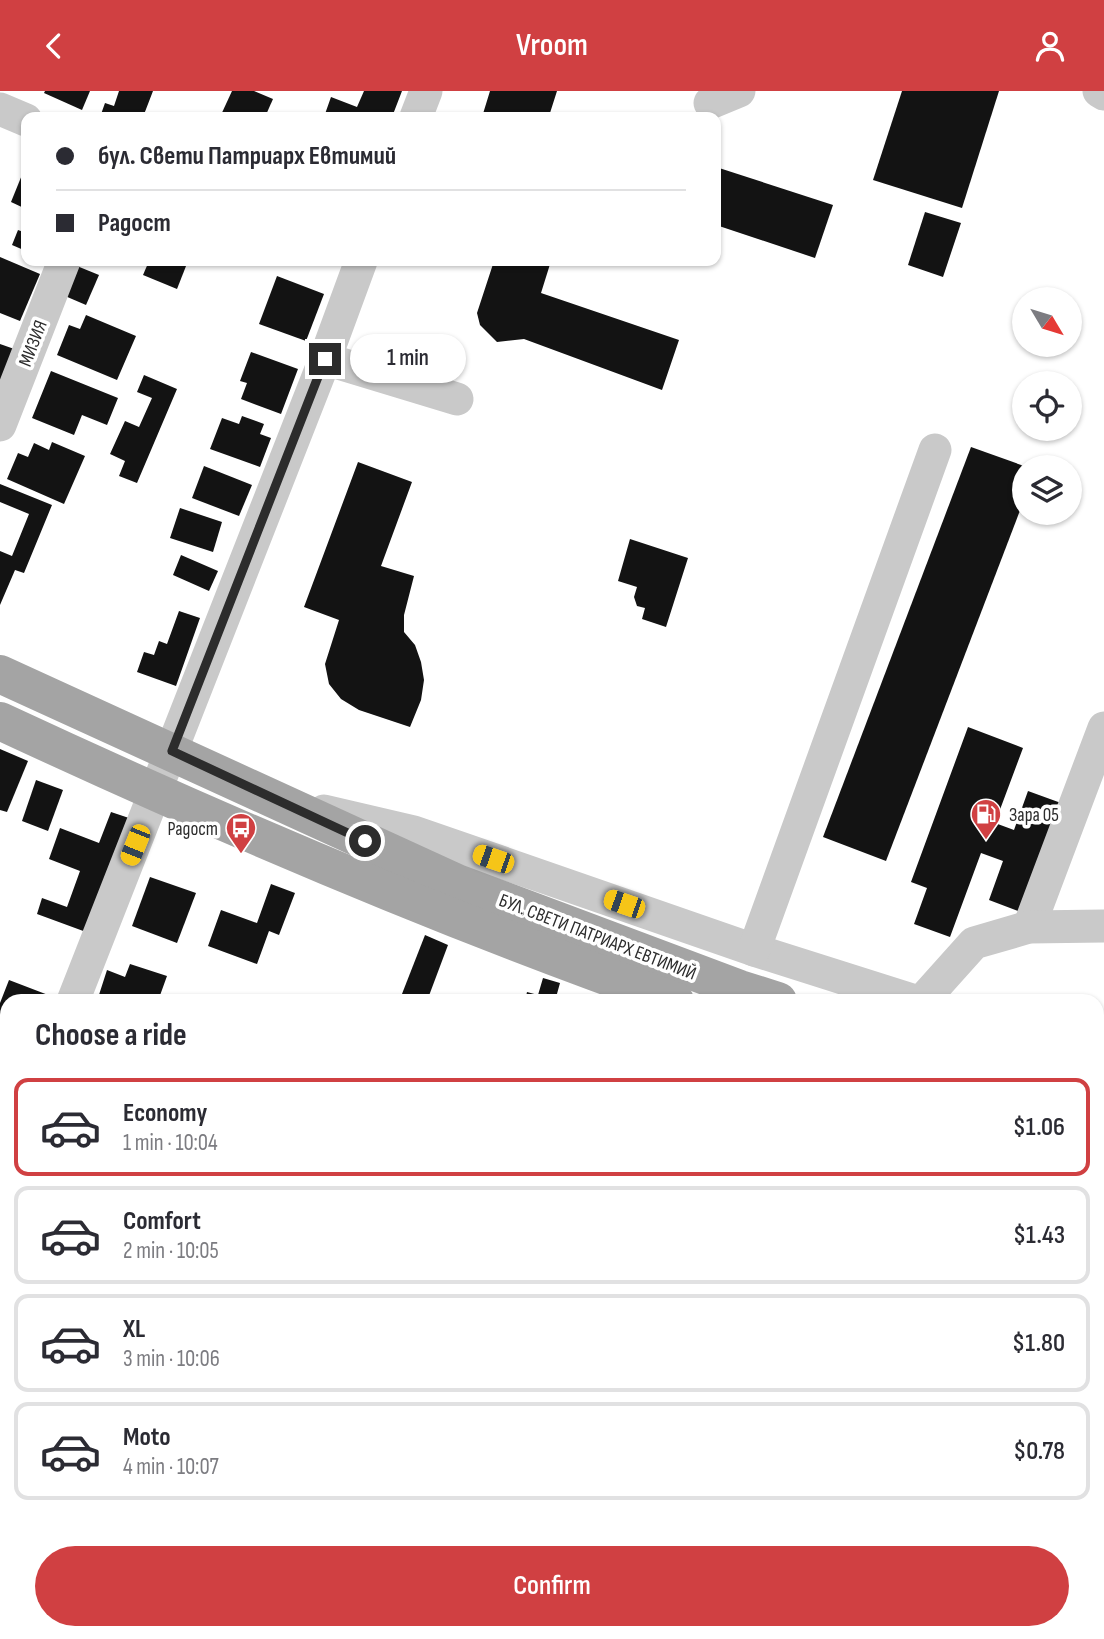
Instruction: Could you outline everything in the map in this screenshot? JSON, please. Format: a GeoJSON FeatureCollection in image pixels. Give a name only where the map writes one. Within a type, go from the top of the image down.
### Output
{"type":"FeatureCollection","features":[{"type":"Feature","properties":{"kind":"main road","name":"БУЛ. СВЕТИ ПАТРИАРХ ЕВТИМИЙ"},"geometry":{"type":"LineString","coordinates":[[0,674],[457,883],[756,994]]}},
{"type":"Feature","properties":{"kind":"main road","name":"БУЛ. СВЕТИ ПАТРИАРХ ЕВТИМИЙ"},"geometry":{"type":"LineString","coordinates":[[0,721],[156,793],[446,916],[656,994]]}},
{"type":"Feature","properties":{"kind":"street"},"geometry":{"type":"LineString","coordinates":[[418,112],[426,91]]}},
{"type":"Feature","properties":{"kind":"street"},"geometry":{"type":"LineString","coordinates":[[1099,91],[1104,94]]}},
{"type":"Feature","properties":{"kind":"street"},"geometry":{"type":"LineString","coordinates":[[0,109],[21,118]]}},
{"type":"Feature","properties":{"kind":"street","name":"МИЗИЯ"},"geometry":{"type":"LineString","coordinates":[[0,425],[62,266]]}},
{"type":"Feature","properties":{"kind":"street"},"geometry":{"type":"LineString","coordinates":[[76,994],[359,266]]}},
{"type":"Feature","properties":{"kind":"street"},"geometry":{"type":"LineString","coordinates":[[325,359],[457,399]]}},
{"type":"Feature","properties":{"kind":"street"},"geometry":{"type":"LineString","coordinates":[[754,950],[935,450]]}},
{"type":"Feature","properties":{"kind":"street"},"geometry":{"type":"LineString","coordinates":[[1029,927],[1104,728]]}},
{"type":"Feature","properties":{"kind":"street"},"geometry":{"type":"LineString","coordinates":[[272,799],[414,832],[754,950],[893,994]]}},
{"type":"Feature","properties":{"kind":"street"},"geometry":{"type":"LineString","coordinates":[[928,994],[974,943],[1029,927],[1104,926]]}},
{"type":"Feature","properties":{"kind":"building"},"geometry":{"type":"Polygon","coordinates":[[[90,91],[82,110],[44,93],[90,91]]]}},
{"type":"Feature","properties":{"kind":"building"},"geometry":{"type":"Polygon","coordinates":[[[119,91],[153,91],[145,112],[102,112],[105,103],[114,106],[119,91]]]}},
{"type":"Feature","properties":{"kind":"building"},"geometry":{"type":"Polygon","coordinates":[[[232,91],[254,91],[273,99],[267,112],[222,112],[232,91]]]}},
{"type":"Feature","properties":{"kind":"building"},"geometry":{"type":"Polygon","coordinates":[[[364,91],[402,91],[394,112],[326,112],[331,97],[357,107],[364,91]]]}},
{"type":"Feature","properties":{"kind":"building"},"geometry":{"type":"Polygon","coordinates":[[[490,91],[557,91],[550,112],[484,112],[490,91]]]}},
{"type":"Feature","properties":{"kind":"building"},"geometry":{"type":"Polygon","coordinates":[[[902,91],[999,91],[962,208],[873,180],[902,91]]]}},
{"type":"Feature","properties":{"kind":"building"},"geometry":{"type":"Polygon","coordinates":[[[721,169],[833,205],[815,258],[721,227],[721,169]]]}},
{"type":"Feature","properties":{"kind":"building"},"geometry":{"type":"Polygon","coordinates":[[[21,177],[21,207],[11,202],[21,177]]]}},
{"type":"Feature","properties":{"kind":"building"},"geometry":{"type":"Polygon","coordinates":[[[925,212],[961,223],[943,277],[908,265],[925,212]]]}},
{"type":"Feature","properties":{"kind":"building"},"geometry":{"type":"Polygon","coordinates":[[[18,230],[21,231],[21,249],[12,245],[18,230]]]}},
{"type":"Feature","properties":{"kind":"building"},"geometry":{"type":"Polygon","coordinates":[[[0,257],[40,274],[20,321],[0,313],[0,257]]]}},
{"type":"Feature","properties":{"kind":"building"},"geometry":{"type":"Polygon","coordinates":[[[77,266],[99,275],[86,305],[65,296],[77,266]]]}},
{"type":"Feature","properties":{"kind":"building"},"geometry":{"type":"Polygon","coordinates":[[[147,266],[186,266],[177,289],[143,275],[147,266]]]}},
{"type":"Feature","properties":{"kind":"building"},"geometry":{"type":"Polygon","coordinates":[[[492,266],[549,266],[541,293],[679,340],[662,390],[524,339],[497,342],[480,325],[477,313],[492,266]]]}},
{"type":"Feature","properties":{"kind":"building"},"geometry":{"type":"Polygon","coordinates":[[[277,276],[324,294],[306,341],[259,324],[277,276]]]}},
{"type":"Feature","properties":{"kind":"building"},"geometry":{"type":"Polygon","coordinates":[[[86,315],[136,336],[117,380],[57,355],[69,325],[80,329],[86,315]]]}},
{"type":"Feature","properties":{"kind":"building"},"geometry":{"type":"Polygon","coordinates":[[[0,344],[20,351],[0,390],[0,344]]]}},
{"type":"Feature","properties":{"kind":"building"},"geometry":{"type":"Polygon","coordinates":[[[251,352],[298,369],[281,414],[241,399],[247,383],[240,381],[251,352]]]}},
{"type":"Feature","properties":{"kind":"building"},"geometry":{"type":"Polygon","coordinates":[[[51,371],[118,398],[107,425],[82,415],[74,435],[32,418],[51,371]]]}},
{"type":"Feature","properties":{"kind":"building"},"geometry":{"type":"Polygon","coordinates":[[[144,375],[177,389],[137,483],[119,476],[125,461],[110,454],[125,421],[139,427],[152,398],[137,392],[144,375]]]}},
{"type":"Feature","properties":{"kind":"building"},"geometry":{"type":"Polygon","coordinates":[[[242,416],[264,424],[260,434],[271,438],[260,467],[210,449],[222,418],[239,424],[242,416]]]}},
{"type":"Feature","properties":{"kind":"building"},"geometry":{"type":"Polygon","coordinates":[[[52,442],[85,456],[64,504],[7,479],[18,453],[28,457],[34,443],[49,450],[52,442]]]}},
{"type":"Feature","properties":{"kind":"building"},"geometry":{"type":"Polygon","coordinates":[[[971,447],[1012,462],[1012,525],[1014,525],[886,861],[823,837],[971,447]]]}},
{"type":"Feature","properties":{"kind":"building"},"geometry":{"type":"Polygon","coordinates":[[[358,462],[412,482],[381,566],[414,576],[404,615],[404,632],[415,645],[424,680],[421,700],[410,727],[359,710],[341,699],[329,684],[325,664],[339,620],[304,607],[358,462]]]}},
{"type":"Feature","properties":{"kind":"building"},"geometry":{"type":"Polygon","coordinates":[[[204,466],[252,485],[239,516],[192,498],[204,466]]]}},
{"type":"Feature","properties":{"kind":"building"},"geometry":{"type":"Polygon","coordinates":[[[0,484],[52,505],[24,573],[15,570],[0,605],[0,551],[12,556],[29,514],[0,502],[0,484]]]}},
{"type":"Feature","properties":{"kind":"building"},"geometry":{"type":"Polygon","coordinates":[[[180,508],[222,522],[213,552],[170,538],[180,508]]]}},
{"type":"Feature","properties":{"kind":"building"},"geometry":{"type":"Polygon","coordinates":[[[630,539],[688,558],[666,627],[642,619],[645,608],[637,606],[634,597],[637,587],[618,581],[630,539]]]}},
{"type":"Feature","properties":{"kind":"building"},"geometry":{"type":"Polygon","coordinates":[[[181,555],[218,571],[209,591],[173,575],[181,555]]]}},
{"type":"Feature","properties":{"kind":"building"},"geometry":{"type":"Polygon","coordinates":[[[179,611],[200,618],[176,686],[137,672],[144,652],[154,655],[159,641],[167,644],[179,611]]]}},
{"type":"Feature","properties":{"kind":"building","name":"Зара 05"},"geometry":{"type":"Polygon","coordinates":[[[968,727],[1023,748],[995,823],[1014,830],[1028,791],[1061,803],[1021,912],[989,900],[1003,861],[981,853],[950,937],[914,924],[927,888],[911,882],[968,727]]]}},
{"type":"Feature","properties":{"kind":"building"},"geometry":{"type":"Polygon","coordinates":[[[0,749],[28,761],[7,812],[0,810],[0,749]]]}},
{"type":"Feature","properties":{"kind":"building"},"geometry":{"type":"Polygon","coordinates":[[[36,780],[63,790],[48,831],[22,821],[36,780]]]}},
{"type":"Feature","properties":{"kind":"building"},"geometry":{"type":"Polygon","coordinates":[[[111,812],[129,818],[86,932],[37,914],[42,898],[67,907],[80,871],[49,859],[60,828],[99,843],[111,812]]]}},
{"type":"Feature","properties":{"kind":"building"},"geometry":{"type":"Polygon","coordinates":[[[150,877],[196,893],[177,943],[132,926],[150,877]]]}},
{"type":"Feature","properties":{"kind":"building"},"geometry":{"type":"Polygon","coordinates":[[[271,884],[295,893],[279,935],[269,931],[257,964],[208,946],[221,910],[257,923],[271,884]]]}},
{"type":"Feature","properties":{"kind":"building"},"geometry":{"type":"Polygon","coordinates":[[[425,935],[448,945],[430,994],[402,994],[425,935]]]}},
{"type":"Feature","properties":{"kind":"building"},"geometry":{"type":"Polygon","coordinates":[[[130,964],[167,976],[161,994],[99,994],[107,970],[125,977],[130,964]]]}},
{"type":"Feature","properties":{"kind":"building"},"geometry":{"type":"Polygon","coordinates":[[[543,978],[560,983],[557,994],[538,994],[543,978]]]}},
{"type":"Feature","properties":{"kind":"building"},"geometry":{"type":"Polygon","coordinates":[[[9,980],[46,994],[4,994],[9,980]]]}},
{"type":"Feature","properties":{"kind":"place","name":"Зара 05"},"geometry":{"type":"Point","coordinates":[986,841]}},
{"type":"Feature","properties":{"kind":"place","name":"Радост"},"geometry":{"type":"Point","coordinates":[241,855]}},
{"type":"Feature","properties":{"kind":"route"},"geometry":{"type":"LineString","coordinates":[[325,359],[172,751],[365,841]]}}]}
